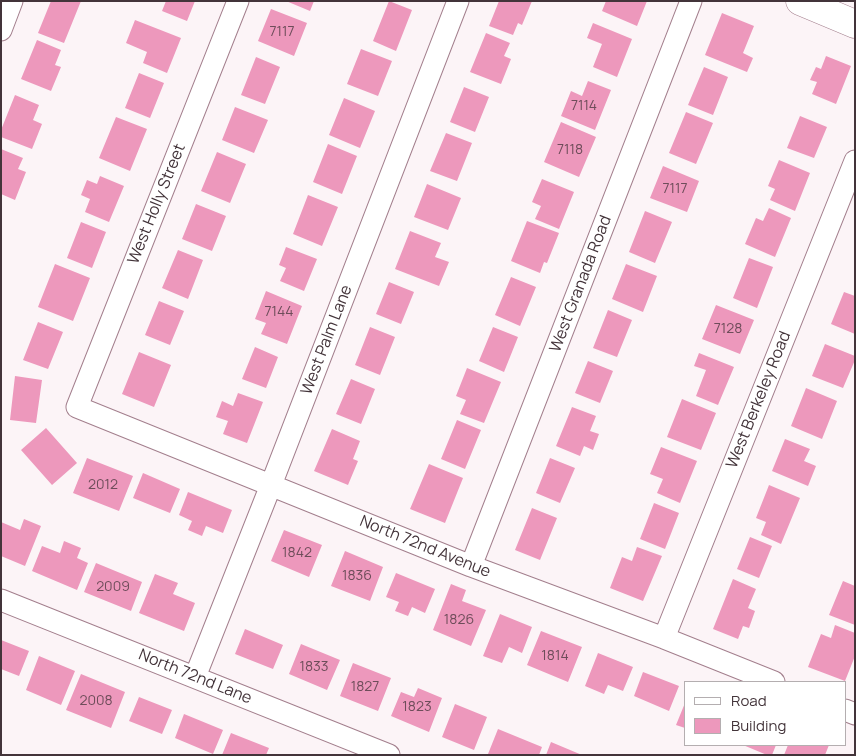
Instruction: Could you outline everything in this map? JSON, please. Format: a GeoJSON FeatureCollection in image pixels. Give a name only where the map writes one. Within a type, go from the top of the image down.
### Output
{"type":"FeatureCollection","features":[{"type":"Feature","properties":{"kind":"street"},"geometry":{"type":"LineString","coordinates":[[1,30],[12,1]]}},
{"type":"Feature","properties":{"kind":"street","name":"West Holly Street"},"geometry":{"type":"LineString","coordinates":[[77,406],[238,1]]}},
{"type":"Feature","properties":{"kind":"street","name":"West Palm Lane"},"geometry":{"type":"LineString","coordinates":[[195,677],[458,1]]}},
{"type":"Feature","properties":{"kind":"street","name":"West Granada Road"},"geometry":{"type":"LineString","coordinates":[[471,566],[691,1]]}},
{"type":"Feature","properties":{"kind":"street"},"geometry":{"type":"LineString","coordinates":[[800,1],[855,24]]}},
{"type":"Feature","properties":{"kind":"street","name":"West Berkeley Road"},"geometry":{"type":"LineString","coordinates":[[664,638],[855,161]]}},
{"type":"Feature","properties":{"kind":"street","name":"North 72nd Avenue"},"geometry":{"type":"LineString","coordinates":[[77,406],[471,566],[664,638],[772,681]]}},
{"type":"Feature","properties":{"kind":"street","name":"North 72nd Lane"},"geometry":{"type":"LineString","coordinates":[[1,600],[389,755]]}},
{"type":"Feature","properties":{"kind":"building"},"geometry":{"type":"Polygon","coordinates":[[[51,1],[81,1],[64,43],[38,33],[51,1]]]}},
{"type":"Feature","properties":{"kind":"building"},"geometry":{"type":"Polygon","coordinates":[[[166,1],[195,1],[187,21],[162,11],[166,1]]]}},
{"type":"Feature","properties":{"kind":"building"},"geometry":{"type":"Polygon","coordinates":[[[286,1],[314,1],[310,11],[286,1]]]}},
{"type":"Feature","properties":{"kind":"building"},"geometry":{"type":"Polygon","coordinates":[[[389,1],[412,10],[396,51],[373,41],[389,1]]]}},
{"type":"Feature","properties":{"kind":"building"},"geometry":{"type":"Polygon","coordinates":[[[499,1],[532,1],[522,25],[518,23],[513,35],[489,26],[499,1]]]}},
{"type":"Feature","properties":{"kind":"building"},"geometry":{"type":"Polygon","coordinates":[[[606,1],[647,1],[637,26],[602,11],[606,1]]]}},
{"type":"Feature","properties":{"kind":"building"},"geometry":{"type":"Polygon","coordinates":[[[271,9],[307,23],[294,56],[258,41],[271,9]]]}},
{"type":"Feature","properties":{"kind":"building"},"geometry":{"type":"Polygon","coordinates":[[[722,13],[754,26],[743,53],[753,58],[747,72],[705,55],[722,13]]]}},
{"type":"Feature","properties":{"kind":"building"},"geometry":{"type":"Polygon","coordinates":[[[135,20],[181,38],[167,73],[143,63],[147,52],[126,43],[135,20]]]}},
{"type":"Feature","properties":{"kind":"building"},"geometry":{"type":"Polygon","coordinates":[[[593,23],[632,39],[617,77],[593,67],[602,44],[587,38],[593,23]]]}},
{"type":"Feature","properties":{"kind":"building"},"geometry":{"type":"Polygon","coordinates":[[[486,33],[510,43],[504,56],[511,59],[501,84],[470,72],[486,33]]]}},
{"type":"Feature","properties":{"kind":"building"},"geometry":{"type":"Polygon","coordinates":[[[37,40],[61,50],[55,65],[61,67],[51,91],[21,79],[37,40]]]}},
{"type":"Feature","properties":{"kind":"building"},"geometry":{"type":"Polygon","coordinates":[[[361,49],[392,61],[378,96],[347,84],[361,49]]]}},
{"type":"Feature","properties":{"kind":"building"},"geometry":{"type":"Polygon","coordinates":[[[826,56],[851,66],[836,104],[812,94],[817,82],[810,80],[816,67],[821,69],[826,56]]]}},
{"type":"Feature","properties":{"kind":"building"},"geometry":{"type":"Polygon","coordinates":[[[256,57],[280,67],[265,104],[241,95],[256,57]]]}},
{"type":"Feature","properties":{"kind":"building"},"geometry":{"type":"Polygon","coordinates":[[[704,67],[728,77],[713,115],[688,105],[704,67]]]}},
{"type":"Feature","properties":{"kind":"building"},"geometry":{"type":"Polygon","coordinates":[[[139,73],[164,83],[150,118],[125,108],[139,73]]]}},
{"type":"Feature","properties":{"kind":"building"},"geometry":{"type":"Polygon","coordinates":[[[588,81],[611,90],[595,130],[561,116],[571,91],[582,96],[588,81]]]}},
{"type":"Feature","properties":{"kind":"building"},"geometry":{"type":"Polygon","coordinates":[[[464,87],[489,97],[475,132],[450,122],[464,87]]]}},
{"type":"Feature","properties":{"kind":"building"},"geometry":{"type":"Polygon","coordinates":[[[15,95],[39,105],[33,120],[42,124],[32,149],[1,137],[1,130],[15,95]]]}},
{"type":"Feature","properties":{"kind":"building"},"geometry":{"type":"Polygon","coordinates":[[[344,98],[375,111],[360,148],[329,135],[344,98]]]}},
{"type":"Feature","properties":{"kind":"building"},"geometry":{"type":"Polygon","coordinates":[[[235,107],[268,120],[254,153],[222,140],[235,107]]]}},
{"type":"Feature","properties":{"kind":"building"},"geometry":{"type":"Polygon","coordinates":[[[686,112],[713,123],[696,164],[669,153],[686,112]]]}},
{"type":"Feature","properties":{"kind":"building"},"geometry":{"type":"Polygon","coordinates":[[[800,116],[827,127],[814,158],[787,148],[800,116]]]}},
{"type":"Feature","properties":{"kind":"building"},"geometry":{"type":"Polygon","coordinates":[[[116,117],[147,129],[130,171],[99,158],[116,117]]]}},
{"type":"Feature","properties":{"kind":"building"},"geometry":{"type":"Polygon","coordinates":[[[561,122],[596,137],[579,177],[544,162],[561,122]]]}},
{"type":"Feature","properties":{"kind":"building"},"geometry":{"type":"Polygon","coordinates":[[[446,133],[472,143],[457,181],[430,171],[446,133]]]}},
{"type":"Feature","properties":{"kind":"building"},"geometry":{"type":"Polygon","coordinates":[[[328,144],[357,156],[342,194],[313,182],[328,144]]]}},
{"type":"Feature","properties":{"kind":"building"},"geometry":{"type":"Polygon","coordinates":[[[1,149],[23,158],[18,169],[26,172],[15,200],[1,194],[1,149]]]}},
{"type":"Feature","properties":{"kind":"building"},"geometry":{"type":"Polygon","coordinates":[[[217,152],[246,164],[230,203],[201,191],[217,152]]]}},
{"type":"Feature","properties":{"kind":"building"},"geometry":{"type":"Polygon","coordinates":[[[779,160],[810,173],[795,211],[770,200],[775,189],[768,186],[779,160]]]}},
{"type":"Feature","properties":{"kind":"building"},"geometry":{"type":"Polygon","coordinates":[[[663,166],[699,181],[687,212],[650,198],[663,166]]]}},
{"type":"Feature","properties":{"kind":"building"},"geometry":{"type":"Polygon","coordinates":[[[100,176],[124,186],[109,222],[85,212],[90,199],[81,195],[87,180],[97,184],[100,176]]]}},
{"type":"Feature","properties":{"kind":"building"},"geometry":{"type":"Polygon","coordinates":[[[542,179],[574,192],[559,229],[535,219],[541,206],[532,202],[542,179]]]}},
{"type":"Feature","properties":{"kind":"building"},"geometry":{"type":"Polygon","coordinates":[[[427,184],[461,198],[448,230],[414,217],[427,184]]]}},
{"type":"Feature","properties":{"kind":"building"},"geometry":{"type":"Polygon","coordinates":[[[308,195],[338,207],[322,246],[293,234],[308,195]]]}},
{"type":"Feature","properties":{"kind":"building"},"geometry":{"type":"Polygon","coordinates":[[[196,204],[226,216],[212,251],[182,239],[196,204]]]}},
{"type":"Feature","properties":{"kind":"building"},"geometry":{"type":"Polygon","coordinates":[[[769,208],[791,218],[775,257],[745,244],[756,218],[763,221],[769,208]]]}},
{"type":"Feature","properties":{"kind":"building"},"geometry":{"type":"Polygon","coordinates":[[[645,211],[672,222],[655,263],[629,252],[645,211]]]}},
{"type":"Feature","properties":{"kind":"building"},"geometry":{"type":"Polygon","coordinates":[[[527,221],[559,233],[547,263],[544,262],[540,273],[511,261],[527,221]]]}},
{"type":"Feature","properties":{"kind":"building"},"geometry":{"type":"Polygon","coordinates":[[[81,222],[106,232],[92,268],[67,258],[81,222]]]}},
{"type":"Feature","properties":{"kind":"building"},"geometry":{"type":"Polygon","coordinates":[[[410,231],[441,243],[435,257],[449,262],[439,286],[395,269],[410,231]]]}},
{"type":"Feature","properties":{"kind":"building"},"geometry":{"type":"Polygon","coordinates":[[[286,247],[317,259],[304,291],[280,281],[286,268],[279,265],[286,247]]]}},
{"type":"Feature","properties":{"kind":"building"},"geometry":{"type":"Polygon","coordinates":[[[178,250],[203,260],[188,299],[162,288],[178,250]]]}},
{"type":"Feature","properties":{"kind":"building"},"geometry":{"type":"Polygon","coordinates":[[[749,258],[773,267],[757,308],[733,298],[749,258]]]}},
{"type":"Feature","properties":{"kind":"building"},"geometry":{"type":"Polygon","coordinates":[[[55,264],[90,278],[73,321],[38,307],[55,264]]]}},
{"type":"Feature","properties":{"kind":"building"},"geometry":{"type":"Polygon","coordinates":[[[626,264],[657,276],[643,312],[612,299],[626,264]]]}},
{"type":"Feature","properties":{"kind":"building"},"geometry":{"type":"Polygon","coordinates":[[[511,277],[536,287],[520,326],[495,315],[511,277]]]}},
{"type":"Feature","properties":{"kind":"building"},"geometry":{"type":"Polygon","coordinates":[[[389,282],[414,292],[401,324],[376,314],[389,282]]]}},
{"type":"Feature","properties":{"kind":"building"},"geometry":{"type":"Polygon","coordinates":[[[266,291],[302,306],[287,344],[261,334],[266,323],[255,319],[266,291]]]}},
{"type":"Feature","properties":{"kind":"building"},"geometry":{"type":"Polygon","coordinates":[[[844,292],[855,296],[855,334],[831,324],[844,292]]]}},
{"type":"Feature","properties":{"kind":"building"},"geometry":{"type":"Polygon","coordinates":[[[159,301],[184,311],[170,345],[145,335],[159,301]]]}},
{"type":"Feature","properties":{"kind":"building"},"geometry":{"type":"Polygon","coordinates":[[[716,305],[754,320],[740,354],[702,339],[716,305]]]}},
{"type":"Feature","properties":{"kind":"building"},"geometry":{"type":"Polygon","coordinates":[[[608,310],[632,320],[617,357],[593,348],[608,310]]]}},
{"type":"Feature","properties":{"kind":"building"},"geometry":{"type":"Polygon","coordinates":[[[38,322],[63,332],[48,369],[23,360],[38,322]]]}},
{"type":"Feature","properties":{"kind":"building"},"geometry":{"type":"Polygon","coordinates":[[[370,327],[395,337],[380,375],[355,365],[370,327]]]}},
{"type":"Feature","properties":{"kind":"building"},"geometry":{"type":"Polygon","coordinates":[[[493,327],[518,337],[504,372],[479,361],[493,327]]]}},
{"type":"Feature","properties":{"kind":"building"},"geometry":{"type":"Polygon","coordinates":[[[825,344],[855,356],[843,388],[812,376],[825,344]]]}},
{"type":"Feature","properties":{"kind":"building"},"geometry":{"type":"Polygon","coordinates":[[[255,347],[278,357],[266,388],[242,379],[255,347]]]}},
{"type":"Feature","properties":{"kind":"building"},"geometry":{"type":"Polygon","coordinates":[[[139,352],[171,365],[154,407],[122,394],[139,352]]]}},
{"type":"Feature","properties":{"kind":"building"},"geometry":{"type":"Polygon","coordinates":[[[699,353],[734,367],[718,405],[696,396],[706,370],[694,366],[699,353]]]}},
{"type":"Feature","properties":{"kind":"building"},"geometry":{"type":"Polygon","coordinates":[[[588,361],[613,371],[600,403],[575,393],[588,361]]]}},
{"type":"Feature","properties":{"kind":"building"},"geometry":{"type":"Polygon","coordinates":[[[467,368],[501,382],[484,423],[460,414],[466,400],[456,396],[467,368]]]}},
{"type":"Feature","properties":{"kind":"building"},"geometry":{"type":"Polygon","coordinates":[[[15,376],[42,380],[36,423],[10,420],[15,376]]]}},
{"type":"Feature","properties":{"kind":"building"},"geometry":{"type":"Polygon","coordinates":[[[351,379],[375,389],[361,424],[336,414],[351,379]]]}},
{"type":"Feature","properties":{"kind":"building"},"geometry":{"type":"Polygon","coordinates":[[[806,388],[837,401],[822,439],[791,426],[806,388]]]}},
{"type":"Feature","properties":{"kind":"building"},"geometry":{"type":"Polygon","coordinates":[[[238,393],[263,402],[247,443],[223,434],[228,421],[216,417],[222,401],[233,406],[238,393]]]}},
{"type":"Feature","properties":{"kind":"building"},"geometry":{"type":"Polygon","coordinates":[[[682,399],[716,413],[701,450],[667,437],[682,399]]]}},
{"type":"Feature","properties":{"kind":"building"},"geometry":{"type":"Polygon","coordinates":[[[572,407],[596,416],[590,431],[599,434],[593,450],[584,446],[580,456],[556,446],[572,407]]]}},
{"type":"Feature","properties":{"kind":"building"},"geometry":{"type":"Polygon","coordinates":[[[457,420],[481,430],[465,469],[441,459],[457,420]]]}},
{"type":"Feature","properties":{"kind":"building"},"geometry":{"type":"Polygon","coordinates":[[[46,428],[77,463],[52,485],[21,450],[46,428]]]}},
{"type":"Feature","properties":{"kind":"building"},"geometry":{"type":"Polygon","coordinates":[[[332,429],[360,441],[353,459],[358,461],[348,485],[314,471],[332,429]]]}},
{"type":"Feature","properties":{"kind":"building"},"geometry":{"type":"Polygon","coordinates":[[[785,439],[810,449],[804,461],[816,466],[808,486],[772,471],[785,439]]]}},
{"type":"Feature","properties":{"kind":"building"},"geometry":{"type":"Polygon","coordinates":[[[661,447],[697,461],[680,503],[657,493],[663,479],[650,474],[661,447]]]}},
{"type":"Feature","properties":{"kind":"building"},"geometry":{"type":"Polygon","coordinates":[[[87,458],[133,476],[119,511],[73,493],[87,458]]]}},
{"type":"Feature","properties":{"kind":"building"},"geometry":{"type":"Polygon","coordinates":[[[550,458],[575,468],[560,503],[536,493],[550,458]]]}},
{"type":"Feature","properties":{"kind":"building"},"geometry":{"type":"Polygon","coordinates":[[[429,464],[463,478],[445,523],[410,509],[429,464]]]}},
{"type":"Feature","properties":{"kind":"building"},"geometry":{"type":"Polygon","coordinates":[[[143,473],[180,489],[170,513],[133,498],[143,473]]]}},
{"type":"Feature","properties":{"kind":"building"},"geometry":{"type":"Polygon","coordinates":[[[769,485],[800,498],[781,544],[761,535],[766,522],[756,518],[769,485]]]}},
{"type":"Feature","properties":{"kind":"building"},"geometry":{"type":"Polygon","coordinates":[[[188,492],[232,510],[223,533],[206,526],[202,536],[188,530],[192,521],[179,515],[188,492]]]}},
{"type":"Feature","properties":{"kind":"building"},"geometry":{"type":"Polygon","coordinates":[[[654,503],[679,513],[665,549],[640,539],[654,503]]]}},
{"type":"Feature","properties":{"kind":"building"},"geometry":{"type":"Polygon","coordinates":[[[532,508],[557,518],[540,560],[515,550],[532,508]]]}},
{"type":"Feature","properties":{"kind":"building"},"geometry":{"type":"Polygon","coordinates":[[[24,519],[41,526],[25,566],[1,556],[1,522],[20,530],[24,519]]]}},
{"type":"Feature","properties":{"kind":"building"},"geometry":{"type":"Polygon","coordinates":[[[284,530],[322,545],[309,577],[271,561],[284,530]]]}},
{"type":"Feature","properties":{"kind":"building"},"geometry":{"type":"Polygon","coordinates":[[[750,537],[772,546],[759,578],[737,569],[750,537]]]}},
{"type":"Feature","properties":{"kind":"building"},"geometry":{"type":"Polygon","coordinates":[[[64,541],[81,548],[77,558],[88,563],[77,590],[32,571],[42,546],[60,553],[64,541]]]}},
{"type":"Feature","properties":{"kind":"building"},"geometry":{"type":"Polygon","coordinates":[[[637,547],[662,556],[643,601],[610,588],[622,557],[632,561],[637,547]]]}},
{"type":"Feature","properties":{"kind":"building"},"geometry":{"type":"Polygon","coordinates":[[[345,551],[383,567],[370,601],[331,586],[345,551]]]}},
{"type":"Feature","properties":{"kind":"building"},"geometry":{"type":"Polygon","coordinates":[[[96,563],[142,582],[131,611],[84,592],[96,563]]]}},
{"type":"Feature","properties":{"kind":"building"},"geometry":{"type":"Polygon","coordinates":[[[396,573],[435,589],[425,613],[412,607],[408,616],[395,611],[399,602],[386,597],[396,573]]]}},
{"type":"Feature","properties":{"kind":"building"},"geometry":{"type":"Polygon","coordinates":[[[155,574],[178,583],[173,594],[195,603],[184,631],[139,613],[155,574]]]}},
{"type":"Feature","properties":{"kind":"building"},"geometry":{"type":"Polygon","coordinates":[[[733,579],[756,589],[748,608],[755,611],[749,628],[743,626],[738,639],[713,629],[733,579]]]}},
{"type":"Feature","properties":{"kind":"building"},"geometry":{"type":"Polygon","coordinates":[[[843,581],[855,586],[855,625],[829,615],[843,581]]]}},
{"type":"Feature","properties":{"kind":"building"},"geometry":{"type":"Polygon","coordinates":[[[451,584],[466,590],[462,601],[486,610],[471,646],[433,630],[451,584]]]}},
{"type":"Feature","properties":{"kind":"building"},"geometry":{"type":"Polygon","coordinates":[[[500,614],[532,627],[522,653],[509,647],[502,663],[483,656],[500,614]]]}},
{"type":"Feature","properties":{"kind":"building"},"geometry":{"type":"Polygon","coordinates":[[[835,625],[855,633],[855,656],[845,681],[808,667],[821,634],[831,638],[835,625]]]}},
{"type":"Feature","properties":{"kind":"building"},"geometry":{"type":"Polygon","coordinates":[[[245,629],[283,645],[273,669],[235,654],[245,629]]]}},
{"type":"Feature","properties":{"kind":"building"},"geometry":{"type":"Polygon","coordinates":[[[541,631],[582,647],[568,682],[527,665],[541,631]]]}},
{"type":"Feature","properties":{"kind":"building"},"geometry":{"type":"Polygon","coordinates":[[[1,640],[29,651],[19,676],[1,669],[1,640]]]}},
{"type":"Feature","properties":{"kind":"building"},"geometry":{"type":"Polygon","coordinates":[[[301,644],[340,660],[327,690],[289,674],[301,644]]]}},
{"type":"Feature","properties":{"kind":"building"},"geometry":{"type":"Polygon","coordinates":[[[598,653],[633,667],[623,691],[608,685],[604,694],[585,686],[598,653]]]}},
{"type":"Feature","properties":{"kind":"building"},"geometry":{"type":"Polygon","coordinates":[[[39,656],[75,671],[61,705],[26,690],[39,656]]]}},
{"type":"Feature","properties":{"kind":"building"},"geometry":{"type":"Polygon","coordinates":[[[353,663],[391,678],[378,711],[340,696],[353,663]]]}},
{"type":"Feature","properties":{"kind":"building"},"geometry":{"type":"Polygon","coordinates":[[[643,672],[679,686],[669,711],[634,696],[643,672]]]}},
{"type":"Feature","properties":{"kind":"building"},"geometry":{"type":"Polygon","coordinates":[[[81,674],[125,692],[111,728],[66,710],[81,674]]]}},
{"type":"Feature","properties":{"kind":"building"},"geometry":{"type":"Polygon","coordinates":[[[418,688],[442,698],[429,732],[391,716],[401,692],[414,697],[418,688]]]}},
{"type":"Feature","properties":{"kind":"building"},"geometry":{"type":"Polygon","coordinates":[[[139,697],[172,710],[162,734],[129,721],[139,697]]]}},
{"type":"Feature","properties":{"kind":"building"},"geometry":{"type":"Polygon","coordinates":[[[455,704],[487,717],[474,750],[442,737],[455,704]]]}},
{"type":"Feature","properties":{"kind":"building"},"geometry":{"type":"Polygon","coordinates":[[[684,705],[684,728],[676,725],[684,705]]]}},
{"type":"Feature","properties":{"kind":"building"},"geometry":{"type":"Polygon","coordinates":[[[184,714],[223,730],[213,754],[175,738],[184,714]]]}},
{"type":"Feature","properties":{"kind":"building"},"geometry":{"type":"Polygon","coordinates":[[[498,729],[542,747],[539,755],[488,754],[498,729]]]}},
{"type":"Feature","properties":{"kind":"building"},"geometry":{"type":"Polygon","coordinates":[[[231,733],[269,748],[266,755],[222,755],[231,733]]]}},
{"type":"Feature","properties":{"kind":"building"},"geometry":{"type":"Polygon","coordinates":[[[551,742],[582,755],[546,755],[551,742]]]}},
{"type":"Feature","properties":{"kind":"building"},"geometry":{"type":"Polygon","coordinates":[[[745,746],[776,746],[772,755],[767,755],[745,746]]]}},
{"type":"Feature","properties":{"kind":"building"},"geometry":{"type":"Polygon","coordinates":[[[788,746],[829,746],[825,755],[784,755],[788,746]]]}}]}
